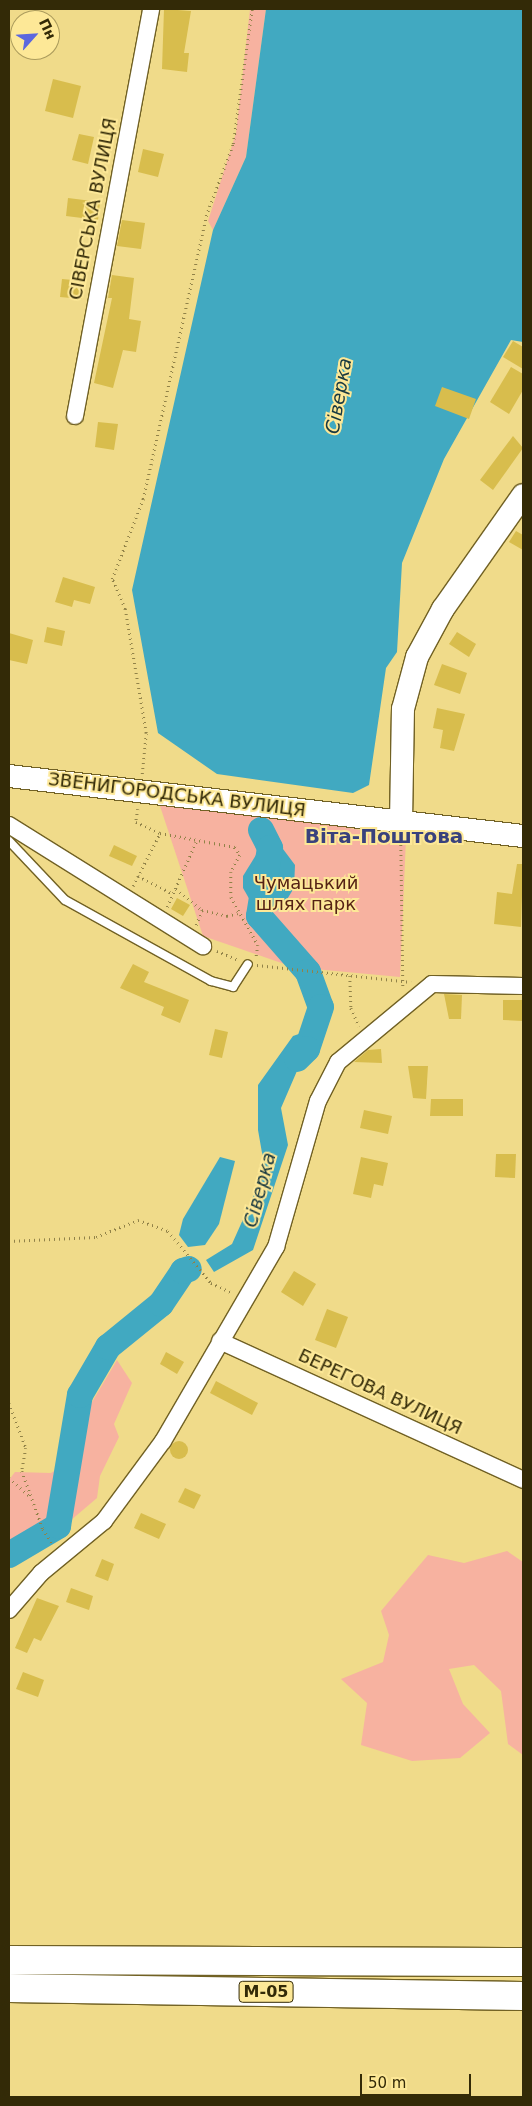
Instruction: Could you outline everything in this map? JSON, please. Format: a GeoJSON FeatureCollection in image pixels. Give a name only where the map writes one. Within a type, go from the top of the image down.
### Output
{"type":"FeatureCollection","features":[{"type":"Feature","properties":{"kind":"highway","name":"М-05"},"geometry":{"type":"LineString","coordinates":[[9,1960],[523,1962]]}},
{"type":"Feature","properties":{"kind":"highway","name":"М-05"},"geometry":{"type":"LineString","coordinates":[[9,1988],[523,1996]]}},
{"type":"Feature","properties":{"kind":"street","name":"СІВЕРСЬКА ВУЛИЦЯ"},"geometry":{"type":"LineString","coordinates":[[75,416],[151,9]]}},
{"type":"Feature","properties":{"kind":"street"},"geometry":{"type":"LineString","coordinates":[[401,822],[403,709],[417,657],[443,609],[523,495]]}},
{"type":"Feature","properties":{"kind":"street","name":"ЗВЕНИГОРОДСЬКА ВУЛИЦЯ"},"geometry":{"type":"LineString","coordinates":[[9,776],[523,836]]}},
{"type":"Feature","properties":{"kind":"street"},"geometry":{"type":"LineString","coordinates":[[9,825],[203,946]]}},
{"type":"Feature","properties":{"kind":"street"},"geometry":{"type":"LineString","coordinates":[[9,1610],[42,1574],[104,1521],[164,1441],[286,1223],[325,1084],[338,1062],[363,1037],[432,984],[523,986]]}},
{"type":"Feature","properties":{"kind":"street","name":"БЕРЕГОВА ВУЛИЦЯ"},"geometry":{"type":"LineString","coordinates":[[220,1341],[523,1480]]}},
{"type":"Feature","properties":{"kind":"lane"},"geometry":{"type":"LineString","coordinates":[[9,841],[65,900],[210,980],[233,987],[252,964]]}},
{"type":"Feature","properties":{"kind":"path"},"geometry":{"type":"LineString","coordinates":[[252,9],[232,144],[206,216],[143,499],[112,578],[125,609],[146,733],[136,822],[160,833],[196,842],[225,844],[240,855],[231,872],[231,898],[258,945],[252,964]]}},
{"type":"Feature","properties":{"kind":"path"},"geometry":{"type":"LineString","coordinates":[[401,822],[401,981],[408,1002]]}},
{"type":"Feature","properties":{"kind":"path"},"geometry":{"type":"LineString","coordinates":[[127,898],[160,833]]}},
{"type":"Feature","properties":{"kind":"path"},"geometry":{"type":"LineString","coordinates":[[161,920],[196,842]]}},
{"type":"Feature","properties":{"kind":"path"},"geometry":{"type":"LineString","coordinates":[[138,876],[173,894]]}},
{"type":"Feature","properties":{"kind":"path"},"geometry":{"type":"LineString","coordinates":[[175,889],[202,910],[227,916],[238,913]]}},
{"type":"Feature","properties":{"kind":"path"},"geometry":{"type":"LineString","coordinates":[[289,971],[432,984]]}},
{"type":"Feature","properties":{"kind":"path"},"geometry":{"type":"LineString","coordinates":[[350,976],[351,1008],[363,1037]]}},
{"type":"Feature","properties":{"kind":"path"},"geometry":{"type":"LineString","coordinates":[[9,1241],[96,1237],[138,1220],[168,1230],[211,1283],[245,1299]]}},
{"type":"Feature","properties":{"kind":"path"},"geometry":{"type":"LineString","coordinates":[[9,1402],[26,1448],[22,1472],[42,1529],[52,1543]]}},
{"type":"Feature","properties":{"kind":"path"},"geometry":{"type":"LineString","coordinates":[[9,1478],[32,1498]]}},
{"type":"Feature","properties":{"kind":"green space"},"geometry":{"type":"Polygon","coordinates":[[[250,9],[266,9],[246,157],[213,230],[208,221],[236,133],[250,9]]]}},
{"type":"Feature","properties":{"kind":"green space","name":"Чумацький шлях парк"},"geometry":{"type":"Polygon","coordinates":[[[156,794],[406,838],[400,977],[293,967],[203,936],[156,794]]]}},
{"type":"Feature","properties":{"kind":"green space"},"geometry":{"type":"Polygon","coordinates":[[[117,1360],[132,1383],[114,1424],[119,1437],[100,1476],[97,1498],[30,1555],[9,1562],[9,1480],[15,1472],[51,1473],[79,1455],[89,1407],[117,1360]]]}},
{"type":"Feature","properties":{"kind":"green space"},"geometry":{"type":"Polygon","coordinates":[[[507,1551],[523,1562],[523,1755],[508,1744],[501,1691],[474,1665],[449,1669],[463,1704],[490,1733],[460,1758],[412,1761],[361,1745],[367,1703],[341,1679],[383,1662],[389,1635],[381,1611],[428,1555],[464,1563],[507,1551]]]}},
{"type":"Feature","properties":{"kind":"water"},"geometry":{"type":"Polygon","coordinates":[[[266,9],[523,9],[523,342],[511,340],[444,459],[402,563],[397,652],[386,668],[369,785],[353,793],[217,774],[158,733],[132,590],[213,230],[246,157],[266,9]]]}},
{"type":"Feature","properties":{"kind":"water"},"geometry":{"type":"Polygon","coordinates":[[[280,845],[295,865],[294,888],[281,909],[259,916],[243,888],[243,876],[259,850],[280,845]]]}},
{"type":"Feature","properties":{"kind":"water"},"geometry":{"type":"Polygon","coordinates":[[[316,1028],[324,1035],[309,1063],[300,1064],[281,1108],[288,1145],[253,1250],[214,1272],[206,1260],[232,1244],[265,1170],[258,1130],[258,1085],[293,1036],[316,1028]]]}},
{"type":"Feature","properties":{"kind":"water"},"geometry":{"type":"Polygon","coordinates":[[[220,1157],[235,1161],[219,1224],[205,1245],[188,1247],[179,1235],[183,1219],[220,1157]]]}},
{"type":"Feature","properties":{"kind":"building"},"geometry":{"type":"Polygon","coordinates":[[[164,9],[191,11],[184,53],[189,53],[187,72],[162,69],[164,9]]]}},
{"type":"Feature","properties":{"kind":"building"},"geometry":{"type":"Polygon","coordinates":[[[53,79],[81,86],[73,118],[45,111],[53,79]]]}},
{"type":"Feature","properties":{"kind":"building"},"geometry":{"type":"Polygon","coordinates":[[[79,134],[94,137],[88,164],[72,160],[79,134]]]}},
{"type":"Feature","properties":{"kind":"building"},"geometry":{"type":"Polygon","coordinates":[[[143,149],[164,154],[158,177],[138,172],[143,149]]]}},
{"type":"Feature","properties":{"kind":"building"},"geometry":{"type":"Polygon","coordinates":[[[68,198],[100,202],[98,220],[66,216],[68,198]]]}},
{"type":"Feature","properties":{"kind":"building"},"geometry":{"type":"Polygon","coordinates":[[[122,220],[145,223],[141,249],[117,246],[122,220]]]}},
{"type":"Feature","properties":{"kind":"building"},"geometry":{"type":"Polygon","coordinates":[[[112,275],[134,278],[129,319],[141,321],[136,352],[123,350],[113,388],[94,383],[112,298],[108,298],[112,275]]]}},
{"type":"Feature","properties":{"kind":"building"},"geometry":{"type":"Polygon","coordinates":[[[62,279],[84,281],[82,299],[60,297],[62,279]]]}},
{"type":"Feature","properties":{"kind":"building"},"geometry":{"type":"Polygon","coordinates":[[[513,341],[523,347],[523,369],[503,357],[513,341]]]}},
{"type":"Feature","properties":{"kind":"building"},"geometry":{"type":"Polygon","coordinates":[[[511,367],[523,374],[523,390],[509,414],[490,402],[511,367]]]}},
{"type":"Feature","properties":{"kind":"building"},"geometry":{"type":"Polygon","coordinates":[[[442,387],[476,399],[469,419],[435,406],[442,387]]]}},
{"type":"Feature","properties":{"kind":"building"},"geometry":{"type":"Polygon","coordinates":[[[98,422],[118,424],[114,450],[95,447],[98,422]]]}},
{"type":"Feature","properties":{"kind":"building"},"geometry":{"type":"Polygon","coordinates":[[[513,436],[523,448],[493,490],[480,480],[513,436]]]}},
{"type":"Feature","properties":{"kind":"building"},"geometry":{"type":"Polygon","coordinates":[[[516,531],[523,535],[523,550],[509,542],[516,531]]]}},
{"type":"Feature","properties":{"kind":"building"},"geometry":{"type":"Polygon","coordinates":[[[63,577],[95,587],[90,604],[74,600],[72,607],[55,602],[63,577]]]}},
{"type":"Feature","properties":{"kind":"building"},"geometry":{"type":"Polygon","coordinates":[[[47,627],[65,631],[62,646],[44,642],[47,627]]]}},
{"type":"Feature","properties":{"kind":"building"},"geometry":{"type":"Polygon","coordinates":[[[457,632],[476,644],[469,657],[449,644],[457,632]]]}},
{"type":"Feature","properties":{"kind":"building"},"geometry":{"type":"Polygon","coordinates":[[[9,633],[33,640],[27,664],[9,660],[9,633]]]}},
{"type":"Feature","properties":{"kind":"building"},"geometry":{"type":"Polygon","coordinates":[[[442,664],[467,673],[460,694],[434,685],[442,664]]]}},
{"type":"Feature","properties":{"kind":"building"},"geometry":{"type":"Polygon","coordinates":[[[437,708],[465,714],[454,751],[440,748],[443,730],[433,728],[437,708]]]}},
{"type":"Feature","properties":{"kind":"building"},"geometry":{"type":"Polygon","coordinates":[[[114,845],[137,856],[132,866],[109,856],[114,845]]]}},
{"type":"Feature","properties":{"kind":"building"},"geometry":{"type":"Polygon","coordinates":[[[517,864],[523,864],[521,927],[494,924],[497,892],[512,894],[517,864]]]}},
{"type":"Feature","properties":{"kind":"building"},"geometry":{"type":"Polygon","coordinates":[[[177,898],[190,905],[183,916],[171,909],[177,898]]]}},
{"type":"Feature","properties":{"kind":"building"},"geometry":{"type":"Polygon","coordinates":[[[133,964],[149,972],[144,982],[189,1000],[180,1023],[161,1015],[164,1007],[120,988],[133,964]]]}},
{"type":"Feature","properties":{"kind":"building"},"geometry":{"type":"Polygon","coordinates":[[[444,994],[462,995],[461,1019],[449,1019],[444,994]]]}},
{"type":"Feature","properties":{"kind":"building"},"geometry":{"type":"Polygon","coordinates":[[[503,1000],[523,1000],[523,1021],[503,1020],[503,1000]]]}},
{"type":"Feature","properties":{"kind":"building"},"geometry":{"type":"Polygon","coordinates":[[[215,1029],[228,1032],[222,1058],[209,1055],[215,1029]]]}},
{"type":"Feature","properties":{"kind":"building"},"geometry":{"type":"Polygon","coordinates":[[[381,1049],[382,1063],[354,1062],[368,1050],[381,1049]]]}},
{"type":"Feature","properties":{"kind":"building"},"geometry":{"type":"Polygon","coordinates":[[[408,1066],[428,1066],[426,1099],[413,1098],[408,1066]]]}},
{"type":"Feature","properties":{"kind":"building"},"geometry":{"type":"Polygon","coordinates":[[[431,1099],[463,1099],[463,1116],[430,1116],[431,1099]]]}},
{"type":"Feature","properties":{"kind":"building"},"geometry":{"type":"Polygon","coordinates":[[[364,1110],[392,1116],[388,1134],[360,1128],[364,1110]]]}},
{"type":"Feature","properties":{"kind":"building"},"geometry":{"type":"Polygon","coordinates":[[[496,1154],[516,1154],[515,1178],[495,1177],[496,1154]]]}},
{"type":"Feature","properties":{"kind":"building"},"geometry":{"type":"Polygon","coordinates":[[[361,1157],[388,1163],[383,1186],[374,1184],[371,1198],[353,1194],[361,1157]]]}},
{"type":"Feature","properties":{"kind":"building"},"geometry":{"type":"Polygon","coordinates":[[[294,1271],[316,1284],[303,1306],[281,1292],[294,1271]]]}},
{"type":"Feature","properties":{"kind":"building"},"geometry":{"type":"Polygon","coordinates":[[[327,1309],[348,1317],[336,1348],[315,1340],[327,1309]]]}},
{"type":"Feature","properties":{"kind":"building"},"geometry":{"type":"Polygon","coordinates":[[[166,1352],[184,1362],[177,1374],[160,1364],[166,1352]]]}},
{"type":"Feature","properties":{"kind":"building"},"geometry":{"type":"Polygon","coordinates":[[[216,1381],[258,1403],[252,1415],[210,1393],[216,1381]]]}},
{"type":"Feature","properties":{"kind":"building"},"geometry":{"type":"Polygon","coordinates":[[[179,1441],[185,1444],[188,1450],[185,1456],[179,1459],[173,1456],[170,1450],[173,1444],[179,1441]]]}},
{"type":"Feature","properties":{"kind":"building"},"geometry":{"type":"Polygon","coordinates":[[[185,1488],[201,1495],[194,1509],[178,1502],[185,1488]]]}},
{"type":"Feature","properties":{"kind":"building"},"geometry":{"type":"Polygon","coordinates":[[[141,1513],[166,1524],[159,1539],[134,1528],[141,1513]]]}},
{"type":"Feature","properties":{"kind":"building"},"geometry":{"type":"Polygon","coordinates":[[[102,1559],[114,1564],[108,1581],[95,1576],[102,1559]]]}},
{"type":"Feature","properties":{"kind":"building"},"geometry":{"type":"Polygon","coordinates":[[[71,1588],[93,1596],[89,1610],[66,1602],[71,1588]]]}},
{"type":"Feature","properties":{"kind":"building"},"geometry":{"type":"Polygon","coordinates":[[[37,1598],[59,1606],[41,1641],[34,1638],[27,1653],[15,1648],[37,1598]]]}},
{"type":"Feature","properties":{"kind":"building"},"geometry":{"type":"Polygon","coordinates":[[[23,1672],[44,1680],[38,1697],[16,1689],[23,1672]]]}},
{"type":"Feature","properties":{"kind":"waterway","name":"Сіверка"},"geometry":{"type":"LineString","coordinates":[[261,830],[270,848],[259,916],[308,972],[321,1007],[307,1049],[297,1059]]}},
{"type":"Feature","properties":{"kind":"waterway","name":"Сіверка"},"geometry":{"type":"LineString","coordinates":[[9,1555],[58,1526],[80,1395],[108,1347],[161,1304],[183,1271],[189,1269]]}},
{"type":"Feature","properties":{"kind":"district","name":"Віта-Поштова"},"geometry":{"type":"Point","coordinates":[384,836]}}]}
